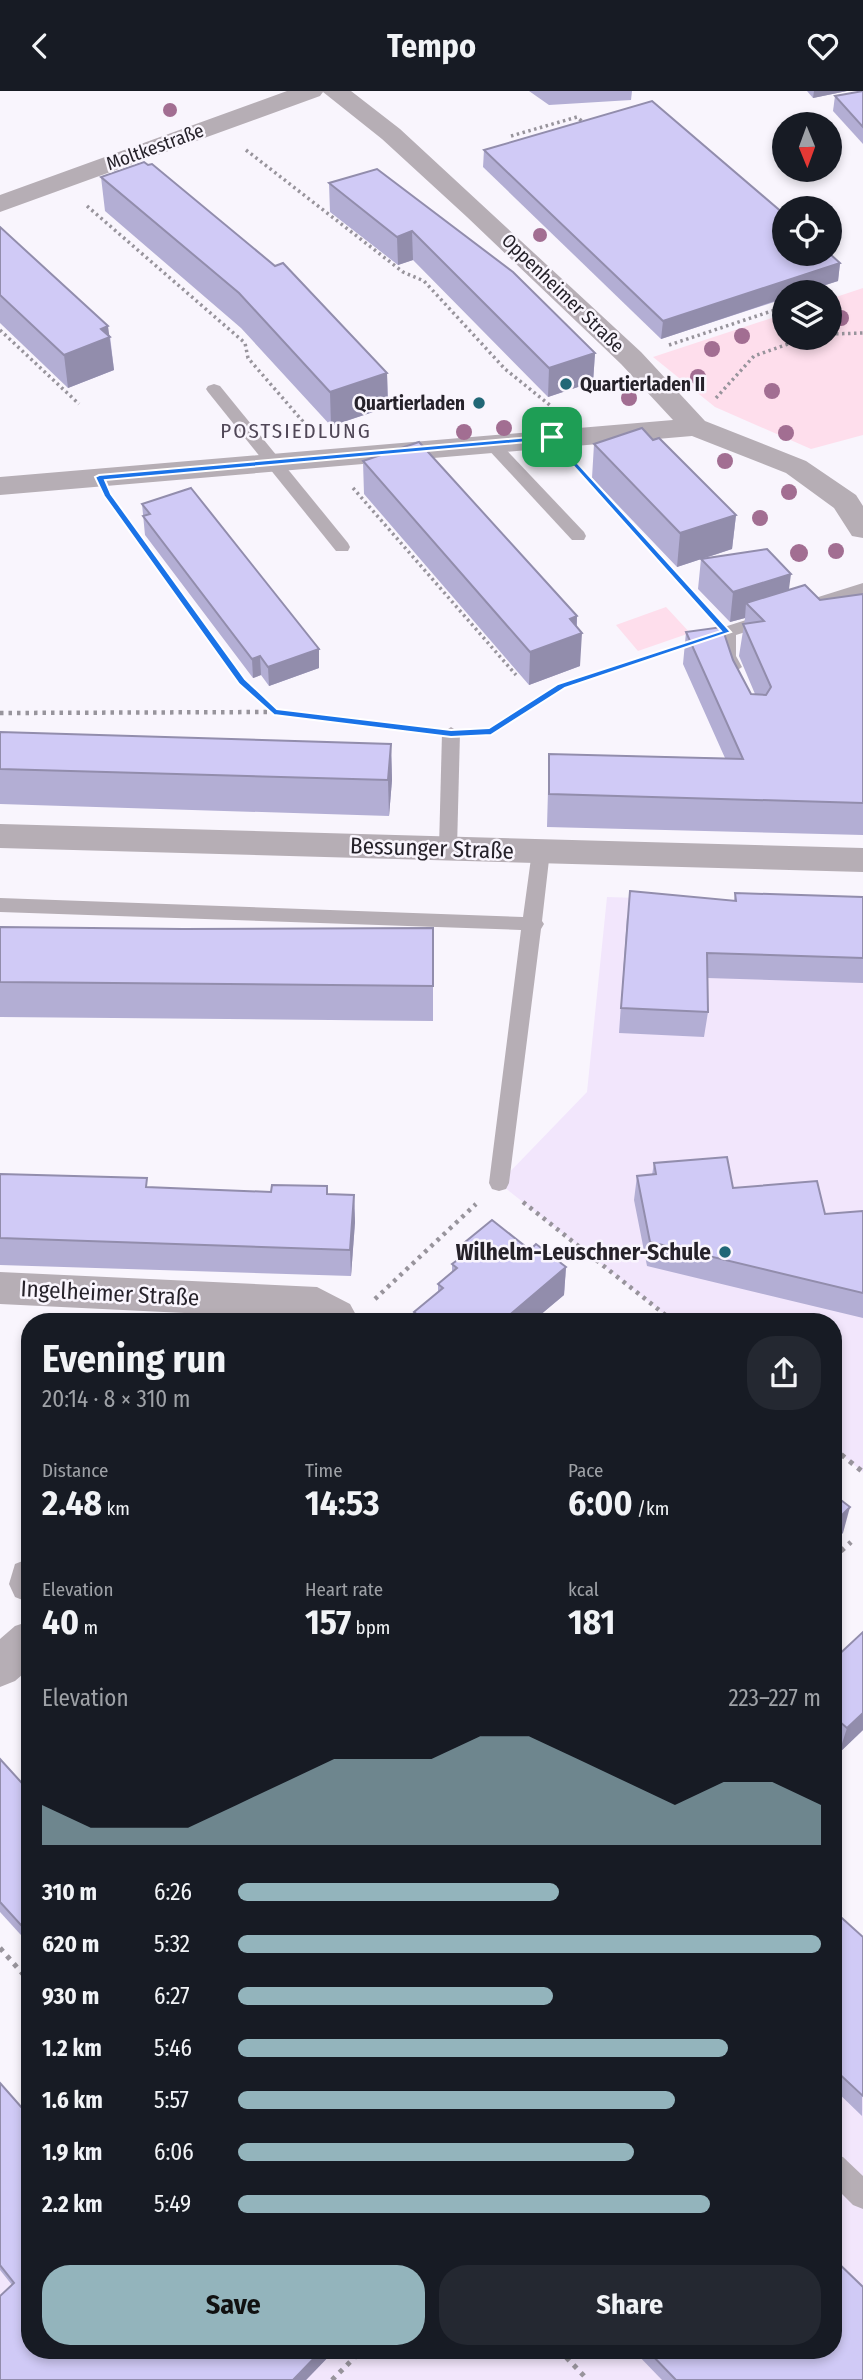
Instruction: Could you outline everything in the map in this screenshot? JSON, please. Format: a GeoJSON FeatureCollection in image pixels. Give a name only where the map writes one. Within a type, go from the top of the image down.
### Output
{"type":"FeatureCollection","features":[{"type":"Feature","properties":{"kind":"street","name":"Moltkestraße"},"geometry":{"type":"LineString","coordinates":[[0,204],[310,91]]}},
{"type":"Feature","properties":{"kind":"street","name":"Oppenheimer Straße"},"geometry":{"type":"LineString","coordinates":[[335,91],[391,134],[467,202],[631,358],[690,421],[796,467],[845,502],[863,529]]}},
{"type":"Feature","properties":{"kind":"street"},"geometry":{"type":"LineString","coordinates":[[0,486],[586,435],[690,421]]}},
{"type":"Feature","properties":{"kind":"street","name":"Bessunger Straße"},"geometry":{"type":"LineString","coordinates":[[0,836],[863,860]]}},
{"type":"Feature","properties":{"kind":"street","name":"Ingelheimer Straße"},"geometry":{"type":"LineString","coordinates":[[0,1288],[317,1303],[332,1313]]}},
{"type":"Feature","properties":{"kind":"street"},"geometry":{"type":"LineString","coordinates":[[0,1667],[21,1648]]}},
{"type":"Feature","properties":{"kind":"lane"},"geometry":{"type":"LineString","coordinates":[[214,389],[342,547]]}},
{"type":"Feature","properties":{"kind":"lane"},"geometry":{"type":"LineString","coordinates":[[491,443],[578,536]]}},
{"type":"Feature","properties":{"kind":"lane"},"geometry":{"type":"LineString","coordinates":[[741,688],[727,656],[727,632],[863,588]]}},
{"type":"Feature","properties":{"kind":"lane"},"geometry":{"type":"LineString","coordinates":[[448,849],[451,733]]}},
{"type":"Feature","properties":{"kind":"lane"},"geometry":{"type":"LineString","coordinates":[[499,1183],[534,924],[541,851]]}},
{"type":"Feature","properties":{"kind":"lane"},"geometry":{"type":"LineString","coordinates":[[0,905],[534,924]]}},
{"type":"Feature","properties":{"kind":"lane"},"geometry":{"type":"LineString","coordinates":[[842,2175],[863,2195]]}},
{"type":"Feature","properties":{"kind":"path"},"geometry":{"type":"LineString","coordinates":[[511,136],[577,117],[586,125]]}},
{"type":"Feature","properties":{"kind":"path"},"geometry":{"type":"LineString","coordinates":[[215,125],[403,272],[424,281],[505,369],[586,435]]}},
{"type":"Feature","properties":{"kind":"path"},"geometry":{"type":"LineString","coordinates":[[62,181],[245,343],[248,358],[314,436],[338,456],[516,675]]}},
{"type":"Feature","properties":{"kind":"path"},"geometry":{"type":"LineString","coordinates":[[631,358],[772,311]]}},
{"type":"Feature","properties":{"kind":"path"},"geometry":{"type":"LineString","coordinates":[[0,330],[79,404]]}},
{"type":"Feature","properties":{"kind":"path"},"geometry":{"type":"LineString","coordinates":[[842,334],[863,333]]}},
{"type":"Feature","properties":{"kind":"path"},"geometry":{"type":"LineString","coordinates":[[690,421],[709,406],[754,356],[772,350]]}},
{"type":"Feature","properties":{"kind":"path"},"geometry":{"type":"LineString","coordinates":[[0,713],[274,712],[451,733],[491,731],[561,686],[727,632],[552,437]]}},
{"type":"Feature","properties":{"kind":"path"},"geometry":{"type":"LineString","coordinates":[[99,477],[107,494],[242,682],[274,712]]}},
{"type":"Feature","properties":{"kind":"path"},"geometry":{"type":"LineString","coordinates":[[499,1183],[663,1313]]}},
{"type":"Feature","properties":{"kind":"path"},"geometry":{"type":"LineString","coordinates":[[842,1455],[863,1472]]}},
{"type":"Feature","properties":{"kind":"path"},"geometry":{"type":"LineString","coordinates":[[842,1550],[851,1542]]}},
{"type":"Feature","properties":{"kind":"path"},"geometry":{"type":"LineString","coordinates":[[0,1948],[21,1972]]}},
{"type":"Feature","properties":{"kind":"path"},"geometry":{"type":"LineString","coordinates":[[332,2380],[353,2359]]}},
{"type":"Feature","properties":{"kind":"path"},"geometry":{"type":"LineString","coordinates":[[568,2359],[588,2380]]}},
{"type":"Feature","properties":{"kind":"shaded area"},"geometry":{"type":"Polygon","coordinates":[[[863,288],[863,435],[811,449],[715,407],[653,357],[772,318],[772,350],[842,350],[842,295],[863,288]]]}},
{"type":"Feature","properties":{"kind":"shaded area"},"geometry":{"type":"Polygon","coordinates":[[[666,607],[690,633],[638,651],[616,625],[666,607]]]}},
{"type":"Feature","properties":{"kind":"shaded area","name":"Wilhelm-Leuschner-Schule"},"geometry":{"type":"Polygon","coordinates":[[[607,897],[863,905],[863,1472],[842,1455],[842,1313],[663,1313],[499,1183],[587,1092],[607,897]]]}},
{"type":"Feature","properties":{"kind":"shaded area"},"geometry":{"type":"Polygon","coordinates":[[[842,1940],[863,1959],[863,2380],[0,2380],[0,2265],[21,2246],[21,2359],[842,2359],[842,1940]]]}},
{"type":"Feature","properties":{"kind":"building"},"geometry":{"type":"Polygon","coordinates":[[[863,91],[863,127],[835,96],[863,91]]]}},
{"type":"Feature","properties":{"kind":"building"},"geometry":{"type":"Polygon","coordinates":[[[652,101],[772,204],[772,266],[831,266],[788,280],[772,280],[772,285],[663,321],[484,150],[652,101]]]}},
{"type":"Feature","properties":{"kind":"building"},"geometry":{"type":"Polygon","coordinates":[[[144,162],[152,164],[275,266],[283,263],[387,373],[330,392],[239,293],[101,177],[144,162]]]}},
{"type":"Feature","properties":{"kind":"building"},"geometry":{"type":"Polygon","coordinates":[[[377,169],[513,272],[595,353],[549,368],[412,231],[397,237],[329,183],[377,169]]]}},
{"type":"Feature","properties":{"kind":"building"},"geometry":{"type":"Polygon","coordinates":[[[0,227],[108,326],[101,329],[110,337],[64,355],[0,295],[0,227]]]}},
{"type":"Feature","properties":{"kind":"building"},"geometry":{"type":"Polygon","coordinates":[[[642,428],[653,440],[659,438],[736,515],[680,533],[594,444],[642,428]]]}},
{"type":"Feature","properties":{"kind":"building"},"geometry":{"type":"Polygon","coordinates":[[[419,442],[577,616],[570,619],[582,633],[530,652],[363,461],[419,442]]]}},
{"type":"Feature","properties":{"kind":"building"},"geometry":{"type":"Polygon","coordinates":[[[191,488],[319,649],[268,667],[260,656],[252,659],[143,516],[150,514],[142,504],[191,488]]]}},
{"type":"Feature","properties":{"kind":"building"},"geometry":{"type":"Polygon","coordinates":[[[767,549],[791,574],[733,592],[701,559],[767,549]]]}},
{"type":"Feature","properties":{"kind":"building"},"geometry":{"type":"Polygon","coordinates":[[[805,585],[820,600],[863,594],[863,803],[549,794],[549,754],[743,759],[686,632],[722,627],[733,660],[751,694],[766,695],[771,687],[743,624],[764,621],[746,603],[805,585]]]}},
{"type":"Feature","properties":{"kind":"building"},"geometry":{"type":"Polygon","coordinates":[[[0,732],[391,744],[388,780],[0,769],[0,732]]]}},
{"type":"Feature","properties":{"kind":"building"},"geometry":{"type":"Polygon","coordinates":[[[630,891],[736,901],[735,893],[863,897],[863,958],[707,953],[708,1012],[621,1008],[630,891]]]}},
{"type":"Feature","properties":{"kind":"building"},"geometry":{"type":"Polygon","coordinates":[[[0,927],[433,928],[433,986],[0,982],[0,927]]]}},
{"type":"Feature","properties":{"kind":"building"},"geometry":{"type":"Polygon","coordinates":[[[727,1157],[733,1188],[817,1181],[825,1214],[863,1211],[863,1293],[650,1242],[637,1176],[656,1174],[654,1163],[727,1157]]]}},
{"type":"Feature","properties":{"kind":"building"},"geometry":{"type":"Polygon","coordinates":[[[0,1174],[147,1178],[146,1187],[271,1192],[272,1185],[327,1186],[327,1194],[354,1195],[350,1250],[0,1238],[0,1174]]]}},
{"type":"Feature","properties":{"kind":"building"},"geometry":{"type":"Polygon","coordinates":[[[492,1220],[530,1250],[536,1244],[566,1267],[512,1313],[415,1313],[443,1288],[438,1284],[457,1268],[452,1264],[467,1253],[459,1247],[492,1220]]]}},
{"type":"Feature","properties":{"kind":"building"},"geometry":{"type":"Polygon","coordinates":[[[842,1501],[850,1507],[842,1515],[842,1501]]]}},
{"type":"Feature","properties":{"kind":"building"},"geometry":{"type":"Polygon","coordinates":[[[863,1632],[863,1713],[847,1728],[842,1724],[842,1652],[863,1632]]]}},
{"type":"Feature","properties":{"kind":"building"},"geometry":{"type":"Polygon","coordinates":[[[0,1759],[21,1782],[21,1925],[0,1902],[0,1759]]]}},
{"type":"Feature","properties":{"kind":"building"},"geometry":{"type":"Polygon","coordinates":[[[842,1918],[863,1937],[863,2096],[842,2076],[842,1918]]]}},
{"type":"Feature","properties":{"kind":"building"},"geometry":{"type":"Polygon","coordinates":[[[0,2083],[21,2107],[21,2359],[313,2359],[293,2380],[0,2380],[0,2296],[14,2283],[0,2265],[0,2083]]]}},
{"type":"Feature","properties":{"kind":"building"},"geometry":{"type":"Polygon","coordinates":[[[842,2267],[863,2287],[863,2380],[676,2380],[656,2359],[842,2359],[842,2267]]]}},
{"type":"Feature","properties":{"kind":"place","name":"Quartierladen II"},"geometry":{"type":"Point","coordinates":[566,384]}},
{"type":"Feature","properties":{"kind":"place","name":"Quartierladen"},"geometry":{"type":"Point","coordinates":[479,403]}},
{"type":"Feature","properties":{"kind":"place","name":"Wilhelm-Leuschner-Schule"},"geometry":{"type":"Point","coordinates":[725,1252]}},
{"type":"Feature","properties":{"kind":"district","name":"POSTSIEDLUNG"},"geometry":{"type":"Point","coordinates":[296,431]}},
{"type":"Feature","properties":{"kind":"route"},"geometry":{"type":"LineString","coordinates":[[552,437],[727,632],[561,686],[491,731],[451,733],[274,712],[242,682],[107,494],[99,477],[491,443],[552,437]]}}]}
